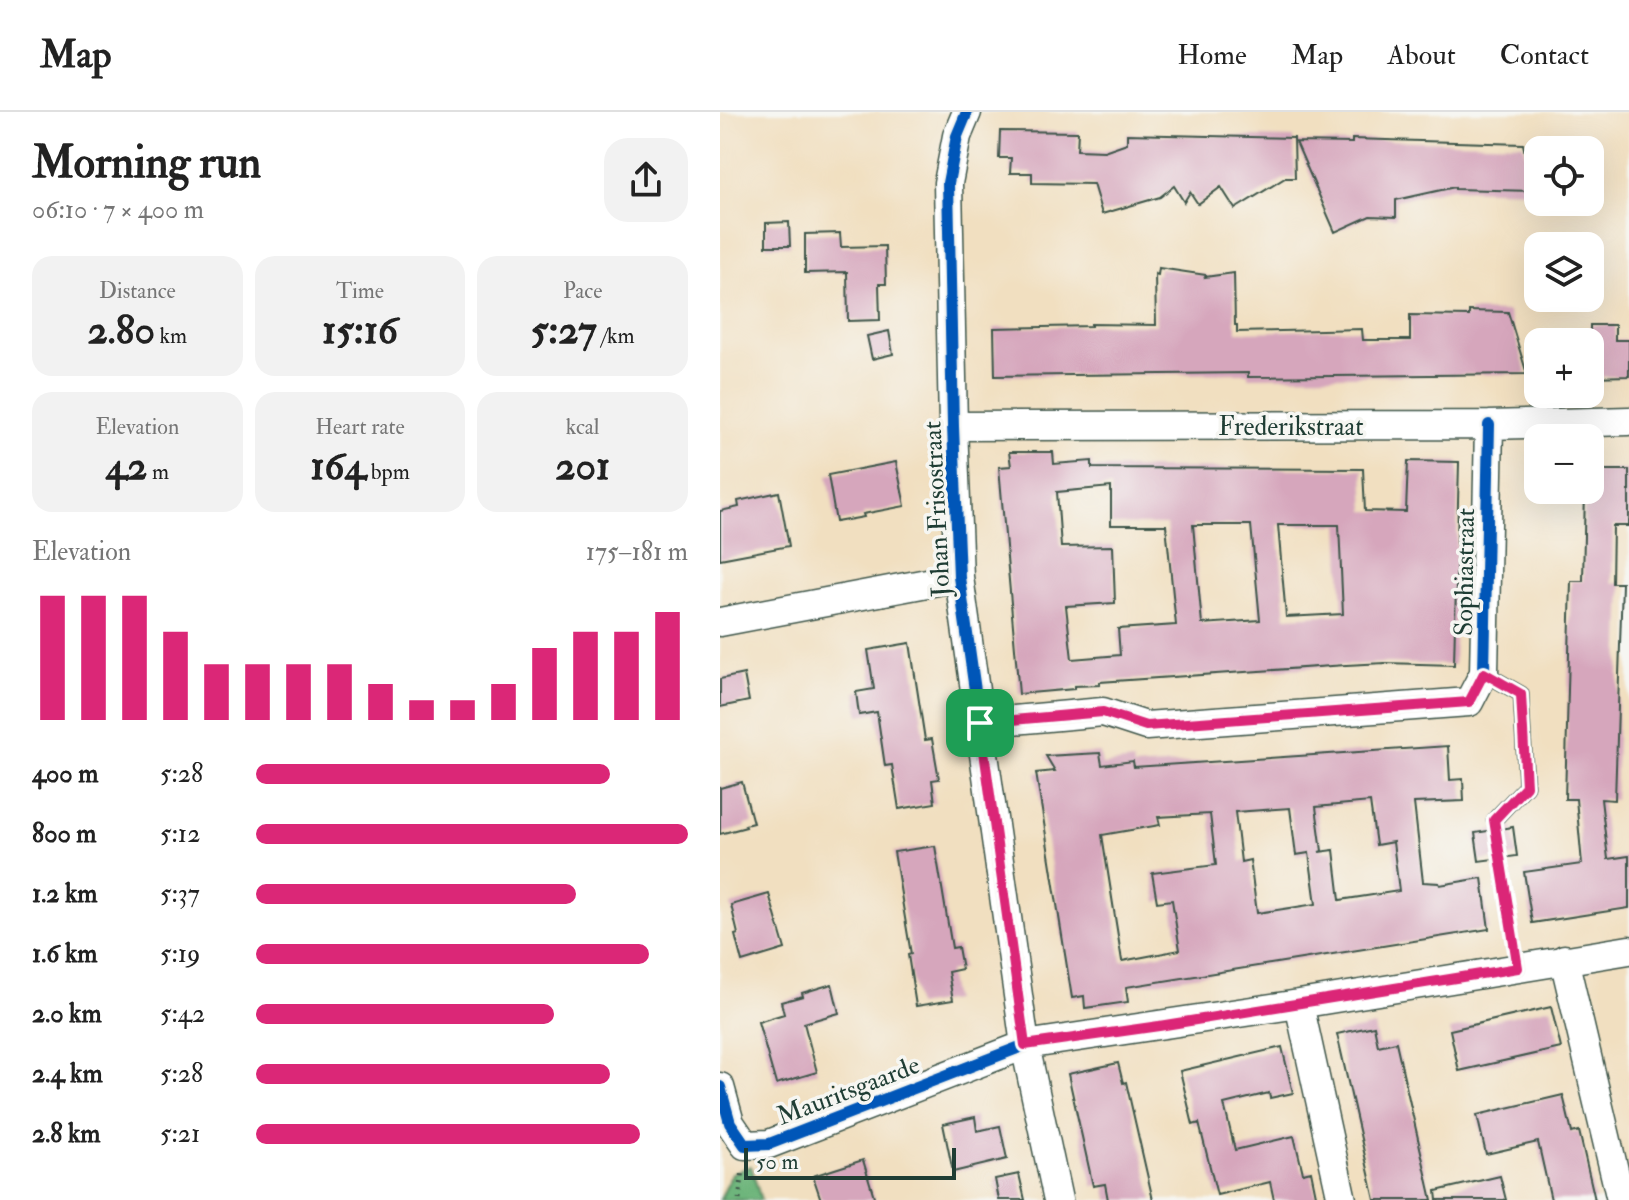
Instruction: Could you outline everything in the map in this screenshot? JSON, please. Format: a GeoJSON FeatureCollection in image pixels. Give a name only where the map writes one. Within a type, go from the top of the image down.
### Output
{"type":"FeatureCollection","features":[{"type":"Feature","properties":{"kind":"street","name":"Johan Frisostraat"},"geometry":{"type":"LineString","coordinates":[[967,112],[957,136],[948,183],[959,577],[1025,1045],[1058,1200]]}},
{"type":"Feature","properties":{"kind":"street","name":"Frederikstraat"},"geometry":{"type":"LineString","coordinates":[[953,426],[1489,425],[1629,421]]}},
{"type":"Feature","properties":{"kind":"street","name":"Sophiastraat"},"geometry":{"type":"LineString","coordinates":[[980,723],[1103,712],[1146,726],[1469,702],[1484,673],[1489,425]]}},
{"type":"Feature","properties":{"kind":"street"},"geometry":{"type":"LineString","coordinates":[[720,622],[959,577]]}},
{"type":"Feature","properties":{"kind":"street"},"geometry":{"type":"LineString","coordinates":[[1025,1045],[1629,950]]}},
{"type":"Feature","properties":{"kind":"street"},"geometry":{"type":"LineString","coordinates":[[1564,959],[1621,1200]]}},
{"type":"Feature","properties":{"kind":"street"},"geometry":{"type":"LineString","coordinates":[[1299,1004],[1342,1200]]}},
{"type":"Feature","properties":{"kind":"street","name":"Mauritsgaarde"},"geometry":{"type":"LineString","coordinates":[[720,1087],[730,1123],[745,1145],[769,1144],[1025,1045]]}},
{"type":"Feature","properties":{"kind":"lane"},"geometry":{"type":"LineString","coordinates":[[1484,673],[1521,694],[1526,786],[1494,820]]}},
{"type":"Feature","properties":{"kind":"green space"},"geometry":{"type":"Polygon","coordinates":[[[751,1166],[761,1200],[720,1200],[732,1173],[751,1166]]]}},
{"type":"Feature","properties":{"kind":"building"},"geometry":{"type":"Polygon","coordinates":[[[1000,131],[1078,132],[1077,150],[1104,151],[1127,143],[1127,134],[1294,138],[1295,178],[1285,178],[1235,209],[1221,187],[1198,204],[1190,192],[1184,202],[1174,186],[1160,197],[1102,214],[1093,184],[1032,183],[1032,173],[1010,173],[1011,158],[999,158],[1000,131]]]}},
{"type":"Feature","properties":{"kind":"building"},"geometry":{"type":"Polygon","coordinates":[[[1352,139],[1523,144],[1524,191],[1455,187],[1396,200],[1396,217],[1370,216],[1335,232],[1296,142],[1352,143],[1352,139]]]}},
{"type":"Feature","properties":{"kind":"building"},"geometry":{"type":"Polygon","coordinates":[[[789,222],[790,246],[766,246],[766,223],[789,222]]]}},
{"type":"Feature","properties":{"kind":"building"},"geometry":{"type":"Polygon","coordinates":[[[840,233],[841,247],[885,246],[886,284],[879,284],[880,320],[848,321],[847,272],[805,273],[805,234],[840,233]]]}},
{"type":"Feature","properties":{"kind":"building"},"geometry":{"type":"Polygon","coordinates":[[[1159,268],[1205,277],[1234,273],[1237,332],[1362,329],[1363,340],[1410,340],[1410,315],[1469,316],[1469,311],[1508,312],[1524,364],[1524,374],[995,376],[994,328],[1156,325],[1155,274],[1158,275],[1159,268]]]}},
{"type":"Feature","properties":{"kind":"building"},"geometry":{"type":"Polygon","coordinates":[[[1590,325],[1615,325],[1615,340],[1629,340],[1629,376],[1604,377],[1604,328],[1590,328],[1590,325]]]}},
{"type":"Feature","properties":{"kind":"building"},"geometry":{"type":"Polygon","coordinates":[[[889,331],[893,354],[872,359],[867,336],[889,331]]]}},
{"type":"Feature","properties":{"kind":"building"},"geometry":{"type":"Polygon","coordinates":[[[1009,452],[1053,452],[1054,464],[1092,461],[1092,468],[1363,469],[1365,511],[1406,512],[1408,461],[1459,462],[1454,665],[1346,665],[1100,682],[1100,685],[1074,686],[1074,689],[1019,694],[999,467],[1011,466],[1009,452]],[[1111,487],[1057,492],[1061,547],[1113,546],[1115,603],[1066,606],[1072,659],[1120,655],[1118,629],[1176,625],[1166,525],[1111,525],[1111,487]],[[1193,525],[1202,624],[1260,620],[1251,525],[1193,525]],[[1278,525],[1286,617],[1343,614],[1339,525],[1278,525]]]}},
{"type":"Feature","properties":{"kind":"building"},"geometry":{"type":"Polygon","coordinates":[[[896,462],[905,506],[836,522],[828,475],[896,462]]]}},
{"type":"Feature","properties":{"kind":"building"},"geometry":{"type":"Polygon","coordinates":[[[1604,470],[1629,470],[1629,526],[1613,526],[1612,583],[1622,583],[1615,800],[1601,799],[1608,859],[1629,856],[1629,908],[1532,923],[1524,872],[1582,864],[1576,799],[1565,799],[1571,581],[1583,581],[1585,504],[1604,504],[1604,470]]]}},
{"type":"Feature","properties":{"kind":"building"},"geometry":{"type":"Polygon","coordinates":[[[779,492],[789,546],[720,559],[720,511],[739,507],[738,501],[779,492]]]}},
{"type":"Feature","properties":{"kind":"building"},"geometry":{"type":"Polygon","coordinates":[[[910,643],[925,740],[932,739],[939,779],[932,780],[935,803],[899,809],[892,765],[885,766],[877,712],[859,715],[856,692],[874,689],[868,650],[910,643]]]}},
{"type":"Feature","properties":{"kind":"building"},"geometry":{"type":"Polygon","coordinates":[[[744,674],[749,701],[720,707],[720,679],[744,674]]]}},
{"type":"Feature","properties":{"kind":"building"},"geometry":{"type":"Polygon","coordinates":[[[1448,746],[1450,780],[1463,779],[1464,801],[1414,803],[1423,882],[1440,885],[1482,878],[1489,929],[1126,987],[1128,1002],[1085,1008],[1084,996],[1072,998],[1036,773],[1055,771],[1046,756],[1100,753],[1102,765],[1133,761],[1134,767],[1448,746]],[[1370,802],[1316,807],[1322,851],[1319,852],[1334,850],[1340,900],[1399,891],[1393,842],[1376,845],[1370,802]],[[1290,808],[1235,812],[1241,862],[1250,860],[1257,913],[1316,904],[1309,853],[1296,855],[1290,808]],[[1210,814],[1158,817],[1160,825],[1102,835],[1122,961],[1180,950],[1172,900],[1157,902],[1152,873],[1216,865],[1210,814]]]}},
{"type":"Feature","properties":{"kind":"building"},"geometry":{"type":"Polygon","coordinates":[[[742,782],[753,823],[720,834],[720,788],[742,782]]]}},
{"type":"Feature","properties":{"kind":"building"},"geometry":{"type":"Polygon","coordinates":[[[1513,827],[1517,856],[1479,861],[1475,833],[1513,827]]]}},
{"type":"Feature","properties":{"kind":"building"},"geometry":{"type":"Polygon","coordinates":[[[935,846],[952,948],[958,947],[962,969],[948,972],[953,1000],[916,1006],[908,955],[911,954],[894,852],[935,846]]]}},
{"type":"Feature","properties":{"kind":"building"},"geometry":{"type":"Polygon","coordinates":[[[769,894],[785,949],[742,962],[731,905],[769,894]]]}},
{"type":"Feature","properties":{"kind":"building"},"geometry":{"type":"Polygon","coordinates":[[[832,984],[839,1013],[804,1023],[817,1072],[776,1084],[758,1022],[784,1014],[781,1002],[832,984]]]}},
{"type":"Feature","properties":{"kind":"building"},"geometry":{"type":"Polygon","coordinates":[[[1551,1007],[1561,1048],[1459,1071],[1450,1030],[1551,1007]]]}},
{"type":"Feature","properties":{"kind":"building"},"geometry":{"type":"Polygon","coordinates":[[[1374,1026],[1378,1046],[1396,1042],[1432,1200],[1375,1200],[1337,1034],[1374,1026]]]}},
{"type":"Feature","properties":{"kind":"building"},"geometry":{"type":"Polygon","coordinates":[[[1282,1047],[1293,1093],[1270,1098],[1269,1093],[1224,1104],[1235,1150],[1294,1136],[1303,1173],[1311,1171],[1317,1200],[1274,1200],[1270,1182],[1217,1195],[1199,1123],[1193,1125],[1180,1071],[1282,1047]]]}},
{"type":"Feature","properties":{"kind":"building"},"geometry":{"type":"Polygon","coordinates":[[[1118,1063],[1123,1083],[1126,1082],[1153,1200],[1108,1200],[1105,1184],[1093,1186],[1068,1074],[1118,1063]]]}},
{"type":"Feature","properties":{"kind":"building"},"geometry":{"type":"Polygon","coordinates":[[[1563,1095],[1572,1133],[1579,1131],[1595,1200],[1551,1200],[1538,1142],[1486,1154],[1477,1115],[1563,1095]]]}},
{"type":"Feature","properties":{"kind":"building"},"geometry":{"type":"Polygon","coordinates":[[[975,1117],[977,1131],[1000,1126],[1007,1159],[953,1172],[943,1124],[975,1117]]]}},
{"type":"Feature","properties":{"kind":"building"},"geometry":{"type":"Polygon","coordinates":[[[863,1160],[875,1200],[821,1200],[813,1176],[863,1160]]]}},
{"type":"Feature","properties":{"kind":"building"},"geometry":{"type":"Polygon","coordinates":[[[1019,1174],[1025,1200],[999,1200],[995,1179],[1019,1174]]]}},
{"type":"Feature","properties":{"kind":"building"},"geometry":{"type":"Polygon","coordinates":[[[1500,1176],[1506,1200],[1437,1200],[1436,1191],[1500,1176]]]}},
{"type":"Feature","properties":{"kind":"cycle path"},"geometry":{"type":"LineString","coordinates":[[720,1087],[730,1123],[745,1145],[769,1144],[1025,1045],[959,577],[948,183],[957,136],[967,112]]}},
{"type":"Feature","properties":{"kind":"cycle path"},"geometry":{"type":"LineString","coordinates":[[980,723],[1103,712],[1146,726],[1469,702],[1484,673],[1489,425]]}},
{"type":"Feature","properties":{"kind":"cycle path"},"geometry":{"type":"LineString","coordinates":[[1494,820],[1518,968]]}},
{"type":"Feature","properties":{"kind":"route"},"geometry":{"type":"LineString","coordinates":[[1484,673],[1521,694],[1526,786],[1494,820],[1518,968],[1025,1045],[980,723],[1103,712],[1146,726],[1469,702],[1484,673]]}}]}
